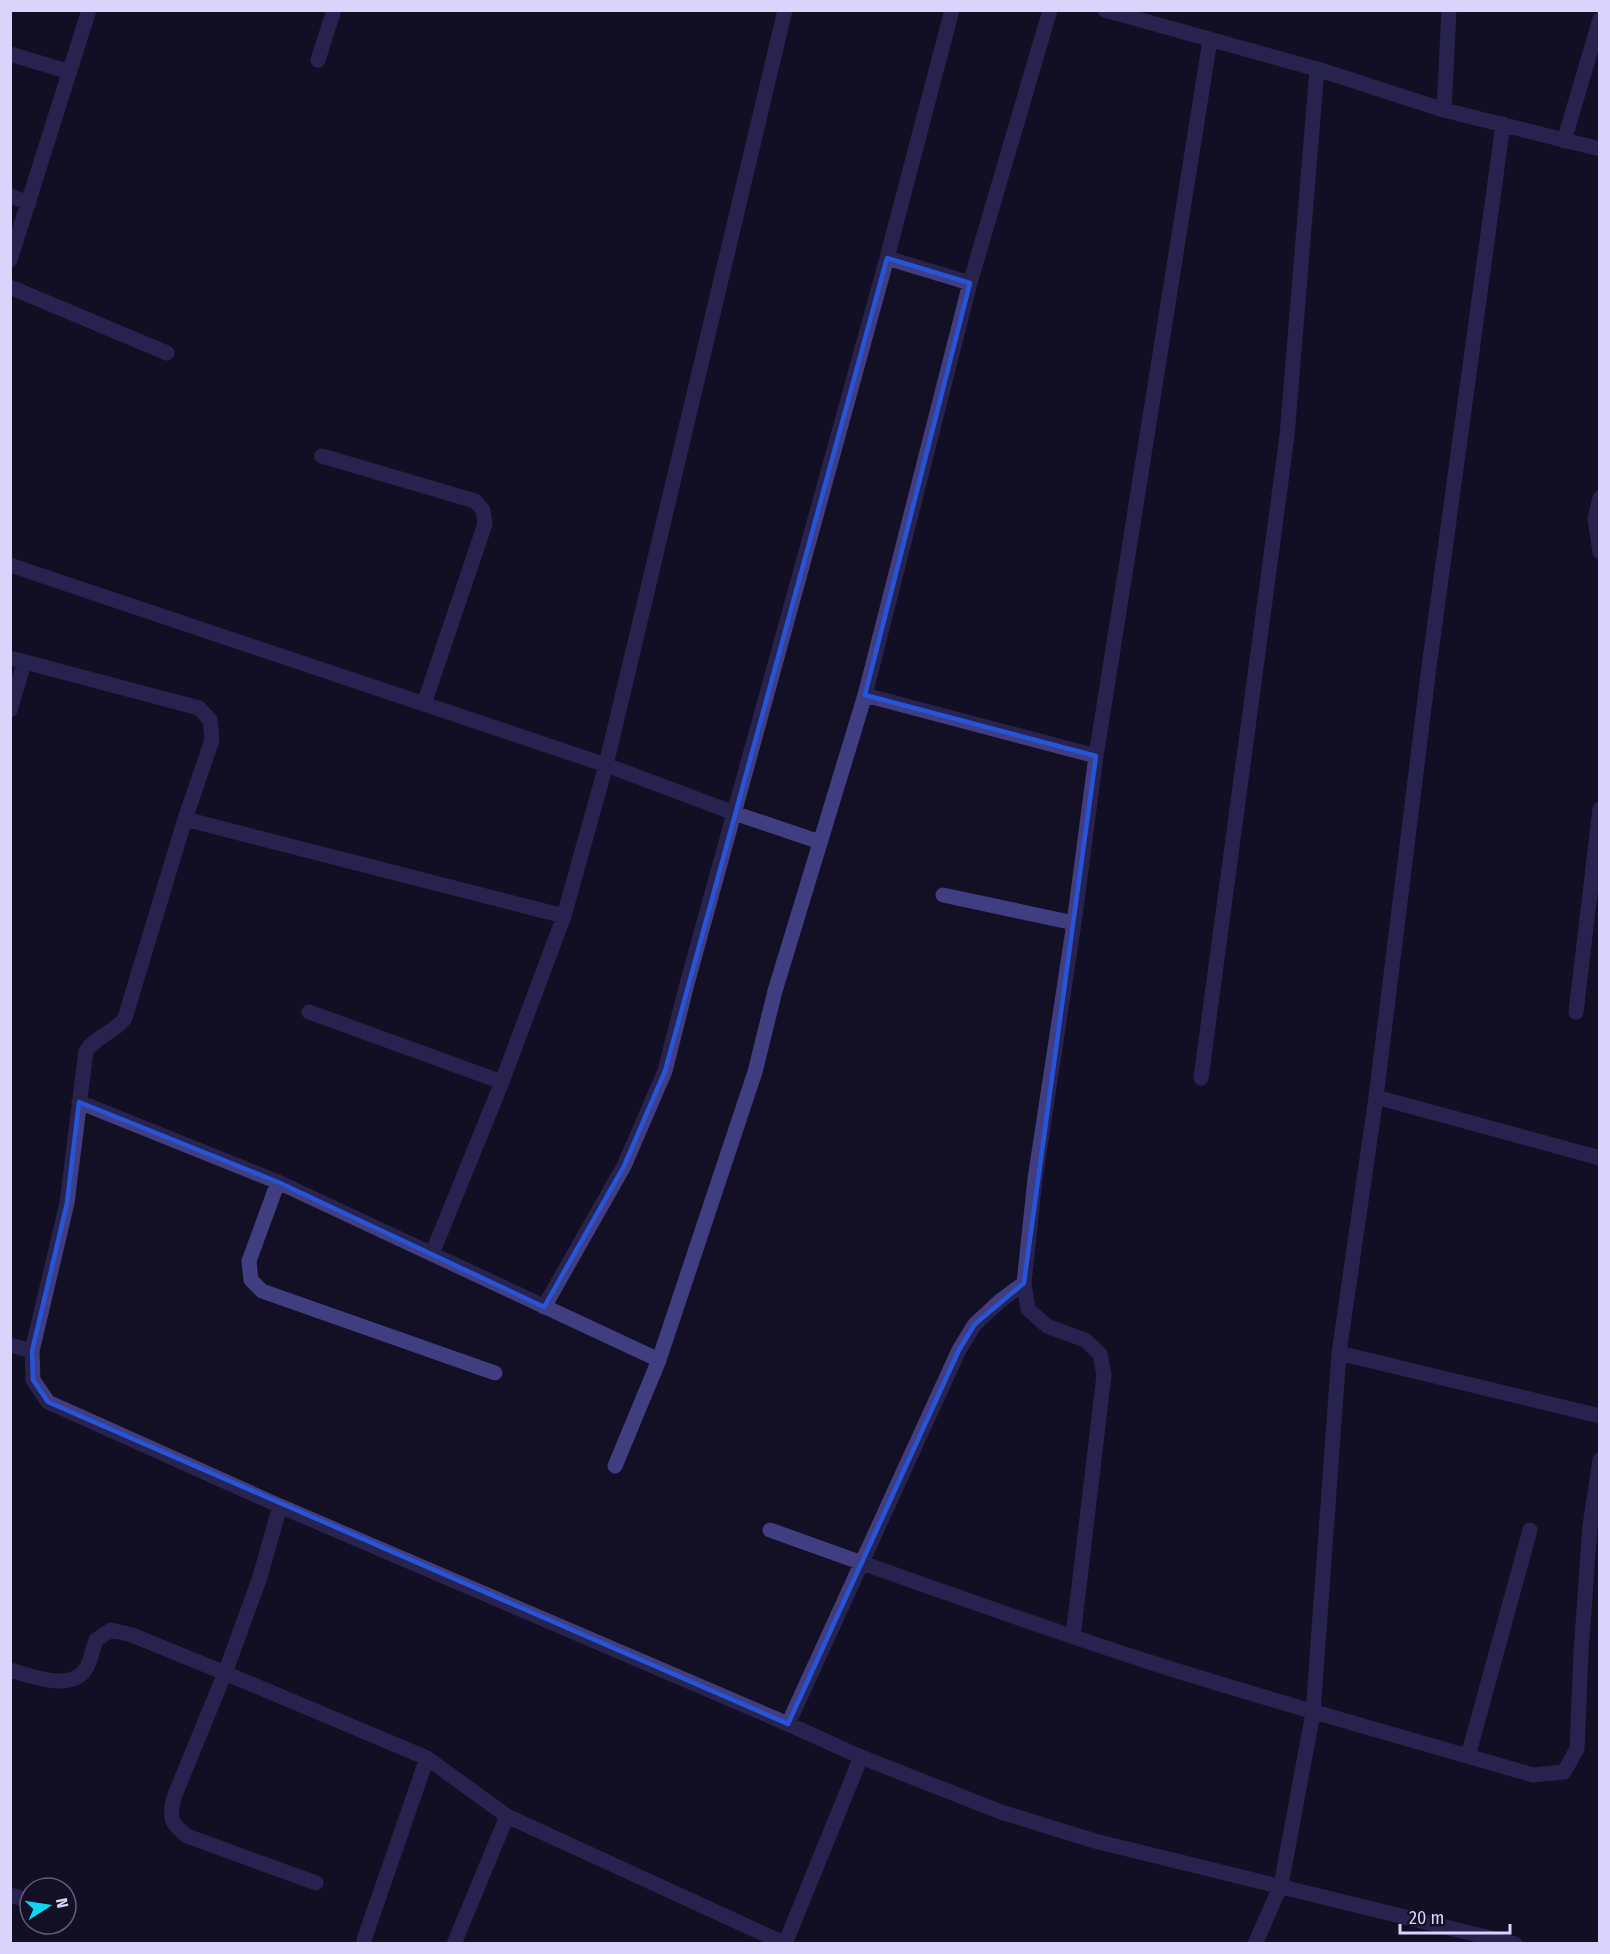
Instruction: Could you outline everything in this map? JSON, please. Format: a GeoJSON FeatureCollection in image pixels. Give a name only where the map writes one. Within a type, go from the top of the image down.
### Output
{"type":"FeatureCollection","features":[{"type":"Feature","properties":{"kind":"street"},"geometry":{"type":"LineString","coordinates":[[10,260],[89,10]]}},
{"type":"Feature","properties":{"kind":"street"},"geometry":{"type":"LineString","coordinates":[[318,60],[334,10]]}},
{"type":"Feature","properties":{"kind":"street"},"geometry":{"type":"LineString","coordinates":[[432,1254],[502,1082],[564,916],[606,765],[785,10]]}},
{"type":"Feature","properties":{"kind":"street"},"geometry":{"type":"LineString","coordinates":[[544,1306],[624,1166],[665,1071],[887,258],[952,10]]}},
{"type":"Feature","properties":{"kind":"street"},"geometry":{"type":"LineString","coordinates":[[615,1467],[659,1360],[755,1072],[775,991],[865,695],[970,283],[1050,10]]}},
{"type":"Feature","properties":{"kind":"street"},"geometry":{"type":"LineString","coordinates":[[1105,10],[1139,15],[1210,40],[1317,69],[1444,110],[1599,149]]}},
{"type":"Feature","properties":{"kind":"street"},"geometry":{"type":"LineString","coordinates":[[1444,110],[1449,10]]}},
{"type":"Feature","properties":{"kind":"street"},"geometry":{"type":"LineString","coordinates":[[1564,141],[1599,19]]}},
{"type":"Feature","properties":{"kind":"street"},"geometry":{"type":"LineString","coordinates":[[1073,1637],[1104,1375],[1100,1354],[1085,1340],[1047,1326],[1028,1309],[1024,1283],[1035,1179],[1074,923],[1096,756],[1210,40]]}},
{"type":"Feature","properties":{"kind":"street"},"geometry":{"type":"LineString","coordinates":[[10,54],[70,72]]}},
{"type":"Feature","properties":{"kind":"street"},"geometry":{"type":"LineString","coordinates":[[1201,1078],[1287,436],[1317,69]]}},
{"type":"Feature","properties":{"kind":"street"},"geometry":{"type":"LineString","coordinates":[[1255,1944],[1281,1885],[1313,1713],[1339,1353],[1376,1097],[1431,656],[1503,124]]}},
{"type":"Feature","properties":{"kind":"street"},"geometry":{"type":"LineString","coordinates":[[10,196],[29,203]]}},
{"type":"Feature","properties":{"kind":"street"},"geometry":{"type":"LineString","coordinates":[[887,258],[970,283]]}},
{"type":"Feature","properties":{"kind":"street"},"geometry":{"type":"LineString","coordinates":[[10,287],[167,353]]}},
{"type":"Feature","properties":{"kind":"street"},"geometry":{"type":"LineString","coordinates":[[322,456],[475,501],[483,510],[485,524],[424,704]]}},
{"type":"Feature","properties":{"kind":"street"},"geometry":{"type":"LineString","coordinates":[[1599,498],[1595,519],[1599,552]]}},
{"type":"Feature","properties":{"kind":"street"},"geometry":{"type":"LineString","coordinates":[[10,565],[606,765],[734,813],[820,842]]}},
{"type":"Feature","properties":{"kind":"street"},"geometry":{"type":"LineString","coordinates":[[10,710],[17,660],[199,708],[210,720],[212,740],[185,819],[125,1018],[117,1029],[93,1040],[86,1051],[67,1203],[32,1351],[33,1380],[48,1402],[280,1506],[788,1724],[861,1758],[1000,1812],[1074,1835],[1515,1944]]}},
{"type":"Feature","properties":{"kind":"street"},"geometry":{"type":"LineString","coordinates":[[865,695],[1096,756]]}},
{"type":"Feature","properties":{"kind":"street"},"geometry":{"type":"LineString","coordinates":[[1576,1012],[1599,809]]}},
{"type":"Feature","properties":{"kind":"street"},"geometry":{"type":"LineString","coordinates":[[185,819],[564,916]]}},
{"type":"Feature","properties":{"kind":"street"},"geometry":{"type":"LineString","coordinates":[[943,895],[1074,923]]}},
{"type":"Feature","properties":{"kind":"street"},"geometry":{"type":"LineString","coordinates":[[309,1012],[502,1082]]}},
{"type":"Feature","properties":{"kind":"street"},"geometry":{"type":"LineString","coordinates":[[1376,1097],[1599,1158]]}},
{"type":"Feature","properties":{"kind":"street"},"geometry":{"type":"LineString","coordinates":[[79,1102],[278,1182],[659,1360]]}},
{"type":"Feature","properties":{"kind":"street"},"geometry":{"type":"LineString","coordinates":[[278,1182],[249,1261],[251,1280],[262,1291],[495,1373]]}},
{"type":"Feature","properties":{"kind":"street"},"geometry":{"type":"LineString","coordinates":[[788,1724],[959,1350],[975,1324],[1024,1283]]}},
{"type":"Feature","properties":{"kind":"street"},"geometry":{"type":"LineString","coordinates":[[10,1345],[32,1351]]}},
{"type":"Feature","properties":{"kind":"street"},"geometry":{"type":"LineString","coordinates":[[1339,1353],[1599,1416]]}},
{"type":"Feature","properties":{"kind":"street"},"geometry":{"type":"LineString","coordinates":[[770,1530],[1073,1637],[1313,1713],[1533,1775],[1564,1772],[1577,1749],[1590,1526],[1599,1460]]}},
{"type":"Feature","properties":{"kind":"street"},"geometry":{"type":"LineString","coordinates":[[280,1506],[259,1580],[225,1673],[174,1797],[170,1814],[175,1827],[187,1836],[316,1883]]}},
{"type":"Feature","properties":{"kind":"street"},"geometry":{"type":"LineString","coordinates":[[1468,1756],[1530,1530]]}},
{"type":"Feature","properties":{"kind":"street"},"geometry":{"type":"LineString","coordinates":[[10,1670],[50,1680],[70,1680],[86,1669],[96,1640],[111,1630],[132,1635],[427,1758],[507,1816],[785,1943],[861,1758]]}},
{"type":"Feature","properties":{"kind":"street"},"geometry":{"type":"LineString","coordinates":[[364,1940],[427,1758]]}},
{"type":"Feature","properties":{"kind":"street"},"geometry":{"type":"LineString","coordinates":[[454,1944],[507,1816]]}},
{"type":"Feature","properties":{"kind":"highlighted area"},"geometry":{"type":"Polygon","coordinates":[[[887,258],[970,283],[865,695],[1096,756],[1024,1283],[975,1324],[959,1350],[788,1724],[48,1402],[33,1380],[32,1351],[67,1203],[79,1102],[278,1182],[544,1307],[624,1166],[665,1071],[887,258]]]}}]}
